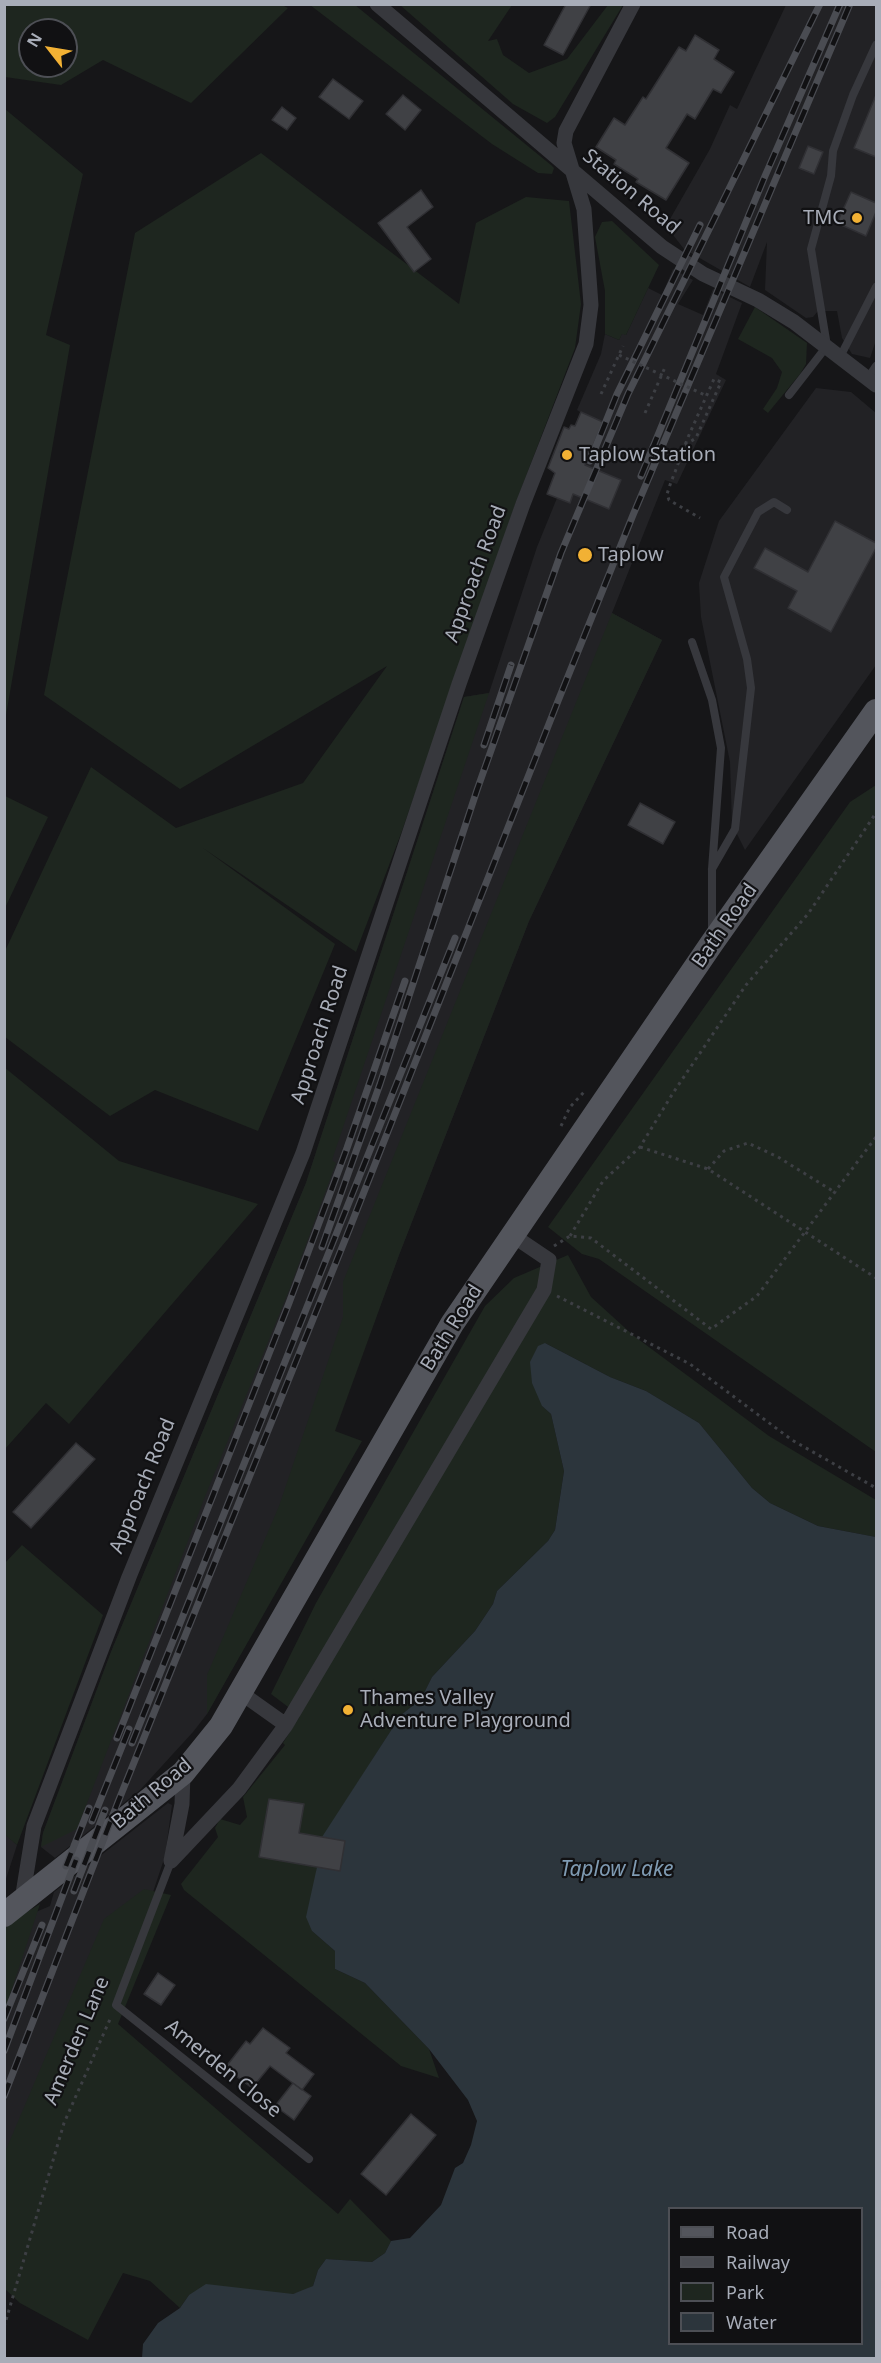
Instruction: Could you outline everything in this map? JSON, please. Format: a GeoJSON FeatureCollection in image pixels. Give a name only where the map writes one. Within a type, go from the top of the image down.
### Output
{"type":"FeatureCollection","features":[{"type":"Feature","properties":{"kind":"main road","name":"Bath Road"},"geometry":{"type":"LineString","coordinates":[[13,1908],[183,1773],[221,1726],[452,1324],[712,944],[876,711]]}},
{"type":"Feature","properties":{"kind":"street","name":"Station Road"},"geometry":{"type":"LineString","coordinates":[[376,4],[672,254],[704,274],[758,300],[794,322],[840,357],[874,376]]}},
{"type":"Feature","properties":{"kind":"street","name":"Approach Road"},"geometry":{"type":"LineString","coordinates":[[13,1908],[34,1826],[129,1577],[303,1153],[459,684],[523,504],[586,344],[591,305],[585,217],[583,201],[564,143],[566,131],[633,4]]}},
{"type":"Feature","properties":{"kind":"street"},"geometry":{"type":"LineString","coordinates":[[171,1861],[239,1789],[286,1725],[544,1290],[549,1260],[512,1235]]}},
{"type":"Feature","properties":{"kind":"street"},"geometry":{"type":"LineString","coordinates":[[241,1693],[286,1725]]}},
{"type":"Feature","properties":{"kind":"street","name":"Amerden Lane"},"geometry":{"type":"LineString","coordinates":[[171,1861],[182,1803],[183,1773]]}},
{"type":"Feature","properties":{"kind":"lane"},"geometry":{"type":"LineString","coordinates":[[789,395],[826,346],[811,249],[831,176],[833,150],[853,94],[876,45]]}},
{"type":"Feature","properties":{"kind":"lane"},"geometry":{"type":"LineString","coordinates":[[840,357],[876,287]]}},
{"type":"Feature","properties":{"kind":"lane"},"geometry":{"type":"LineString","coordinates":[[712,869],[735,829],[751,688],[747,659],[724,578],[758,512],[774,502],[787,510]]}},
{"type":"Feature","properties":{"kind":"lane"},"geometry":{"type":"LineString","coordinates":[[692,642],[712,700],[721,748],[712,869],[712,944]]}},
{"type":"Feature","properties":{"kind":"lane","name":"Amerden Lane"},"geometry":{"type":"LineString","coordinates":[[116,2005],[171,1861]]}},
{"type":"Feature","properties":{"kind":"lane","name":"Amerden Close"},"geometry":{"type":"LineString","coordinates":[[116,2005],[309,2159]]}},
{"type":"Feature","properties":{"kind":"path"},"geometry":{"type":"LineString","coordinates":[[601,394],[623,346]]}},
{"type":"Feature","properties":{"kind":"path"},"geometry":{"type":"LineString","coordinates":[[619,355],[707,396]]}},
{"type":"Feature","properties":{"kind":"path"},"geometry":{"type":"LineString","coordinates":[[645,413],[666,365]]}},
{"type":"Feature","properties":{"kind":"path"},"geometry":{"type":"LineString","coordinates":[[685,446],[696,438],[722,382],[714,379],[685,446],[666,496],[700,518]]}},
{"type":"Feature","properties":{"kind":"path"},"geometry":{"type":"LineString","coordinates":[[540,1254],[570,1236],[603,1181],[640,1147],[673,1093],[746,985],[808,914],[876,813]]}},
{"type":"Feature","properties":{"kind":"path"},"geometry":{"type":"LineString","coordinates":[[570,1236],[591,1238],[711,1329],[757,1296],[876,1137]]}},
{"type":"Feature","properties":{"kind":"path"},"geometry":{"type":"LineString","coordinates":[[708,1169],[724,1151],[748,1143],[778,1157],[836,1193]]}},
{"type":"Feature","properties":{"kind":"path"},"geometry":{"type":"LineString","coordinates":[[640,1147],[708,1169],[876,1278]]}},
{"type":"Feature","properties":{"kind":"path"},"geometry":{"type":"LineString","coordinates":[[544,1290],[690,1364],[792,1440],[876,1488]]}},
{"type":"Feature","properties":{"kind":"path","name":"Amerden Lane"},"geometry":{"type":"LineString","coordinates":[[4,2327],[64,2123],[116,2005]]}},
{"type":"Feature","properties":{"kind":"shaded area"},"geometry":{"type":"Polygon","coordinates":[[[786,5],[876,5],[876,340],[870,358],[852,354],[842,338],[837,311],[818,311],[813,317],[806,318],[765,290],[767,242],[750,287],[684,249],[666,226],[710,149],[730,105],[737,109],[786,5]]]}},
{"type":"Feature","properties":{"kind":"shaded area"},"geometry":{"type":"Polygon","coordinates":[[[673,269],[693,280],[678,304],[703,315],[713,289],[742,303],[716,374],[726,380],[677,484],[665,480],[612,613],[662,640],[529,921],[399,1255],[334,1431],[265,1588],[274,1594],[207,1714],[193,1732],[140,1790],[55,1858],[41,1847],[43,1833],[111,1652],[306,1183],[464,697],[489,693],[537,547],[557,498],[547,494],[555,474],[552,472],[571,425],[575,426],[580,412],[577,410],[601,354],[605,334],[619,340],[622,333],[626,335],[648,288],[662,295],[673,269]]]}},
{"type":"Feature","properties":{"kind":"shaded area"},"geometry":{"type":"Polygon","coordinates":[[[816,388],[851,392],[876,413],[876,665],[745,850],[732,824],[730,762],[701,617],[699,583],[719,521],[816,388]]]}},
{"type":"Feature","properties":{"kind":"shaded area"},"geometry":{"type":"Polygon","coordinates":[[[168,1803],[172,1805],[165,1856],[141,1928],[5,2267],[5,1925],[50,1906],[54,1892],[168,1803]]]}},
{"type":"Feature","properties":{"kind":"shaded area"},"geometry":{"type":"Polygon","coordinates":[[[5,1834],[17,1845],[5,1882],[5,1834]]]}},
{"type":"Feature","properties":{"kind":"green space"},"geometry":{"type":"Polygon","coordinates":[[[5,5],[282,5],[288,8],[191,103],[103,60],[78,75],[78,18],[18,18],[18,78],[73,78],[61,85],[5,77],[5,5]]]}},
{"type":"Feature","properties":{"kind":"green space"},"geometry":{"type":"Polygon","coordinates":[[[310,5],[355,5],[551,165],[554,168],[552,174],[538,173],[492,144],[310,5]]]}},
{"type":"Feature","properties":{"kind":"green space"},"geometry":{"type":"Polygon","coordinates":[[[400,5],[512,5],[488,41],[497,39],[503,55],[529,73],[567,59],[608,5],[623,5],[555,117],[547,123],[513,104],[400,5]]]}},
{"type":"Feature","properties":{"kind":"green space"},"geometry":{"type":"Polygon","coordinates":[[[5,109],[83,174],[46,335],[70,345],[5,721],[5,109]]]}},
{"type":"Feature","properties":{"kind":"green space"},"geometry":{"type":"Polygon","coordinates":[[[261,153],[459,304],[476,223],[526,197],[569,201],[581,304],[575,348],[515,505],[402,831],[356,952],[203,848],[335,944],[258,1131],[155,1090],[110,1116],[5,1037],[5,951],[91,767],[176,828],[303,783],[387,666],[180,789],[44,695],[135,233],[261,153]]]}},
{"type":"Feature","properties":{"kind":"green space"},"geometry":{"type":"Polygon","coordinates":[[[612,221],[659,265],[626,335],[622,334],[619,340],[605,334],[605,291],[595,237],[602,222],[612,221]]]}},
{"type":"Feature","properties":{"kind":"green space"},"geometry":{"type":"Polygon","coordinates":[[[755,307],[807,343],[806,364],[768,413],[763,409],[777,388],[782,372],[772,358],[738,339],[755,307]]]}},
{"type":"Feature","properties":{"kind":"green space"},"geometry":{"type":"Polygon","coordinates":[[[612,613],[662,640],[529,921],[399,1255],[335,1431],[362,1441],[207,1714],[207,1675],[279,1506],[343,1317],[343,1282],[612,613]]]}},
{"type":"Feature","properties":{"kind":"green space"},"geometry":{"type":"Polygon","coordinates":[[[489,693],[332,1160],[336,1163],[290,1288],[206,1494],[77,1829],[41,1847],[43,1833],[111,1652],[306,1183],[464,697],[489,693]]]}},
{"type":"Feature","properties":{"kind":"green space"},"geometry":{"type":"Polygon","coordinates":[[[876,785],[876,1452],[599,1259],[582,1254],[548,1227],[850,802],[876,785]]]}},
{"type":"Feature","properties":{"kind":"green space"},"geometry":{"type":"Polygon","coordinates":[[[5,796],[48,817],[5,908],[5,796]]]}},
{"type":"Feature","properties":{"kind":"green space"},"geometry":{"type":"Polygon","coordinates":[[[4,1067],[119,1161],[258,1204],[69,1424],[46,1403],[5,1449],[4,1067]]]}},
{"type":"Feature","properties":{"kind":"green space"},"geometry":{"type":"Polygon","coordinates":[[[568,1255],[591,1297],[634,1336],[769,1436],[876,1500],[876,1537],[818,1526],[770,1503],[752,1488],[699,1423],[646,1391],[610,1377],[545,1343],[542,1406],[551,1414],[564,1471],[555,1530],[548,1541],[497,1591],[493,1604],[475,1631],[432,1677],[421,1699],[401,1715],[323,1837],[345,1841],[340,1871],[317,1868],[312,1931],[335,1951],[335,1969],[365,1983],[429,2049],[439,2078],[401,2066],[184,1890],[181,1884],[218,1837],[215,1828],[220,1819],[240,1825],[247,1817],[243,1797],[285,1745],[283,1743],[300,1716],[271,1694],[316,1603],[485,1306],[514,1278],[568,1255]]]}},
{"type":"Feature","properties":{"kind":"green space"},"geometry":{"type":"Polygon","coordinates":[[[22,1545],[103,1615],[17,1845],[4,1834],[4,1564],[22,1545]]]}},
{"type":"Feature","properties":{"kind":"green space"},"geometry":{"type":"Polygon","coordinates":[[[144,1889],[171,1895],[118,2024],[338,2214],[350,2199],[391,2241],[385,2253],[372,2262],[326,2259],[318,2270],[313,2286],[305,2291],[293,2294],[189,2295],[180,2308],[150,2281],[123,2273],[88,2340],[20,2303],[5,2289],[5,2152],[104,1919],[144,1889]]]}},
{"type":"Feature","properties":{"kind":"green space"},"geometry":{"type":"Polygon","coordinates":[[[40,1904],[10,1995],[5,2008],[5,1925],[40,1904]]]}},
{"type":"Feature","properties":{"kind":"water","name":"Taplow Lake"},"geometry":{"type":"Polygon","coordinates":[[[545,1343],[610,1377],[646,1391],[699,1423],[752,1488],[770,1503],[818,1526],[876,1537],[876,2358],[142,2358],[143,2344],[158,2323],[180,2308],[189,2295],[206,2284],[293,2294],[313,2286],[318,2270],[326,2259],[372,2262],[385,2253],[391,2241],[410,2238],[441,2205],[455,2168],[463,2163],[471,2145],[477,2121],[468,2100],[429,2049],[365,1983],[335,1969],[335,1951],[312,1931],[306,1917],[317,1867],[340,1871],[322,1837],[401,1715],[421,1699],[432,1677],[475,1631],[493,1604],[497,1591],[548,1541],[555,1530],[564,1471],[551,1414],[542,1406],[532,1383],[530,1362],[538,1346],[545,1343]]]}},
{"type":"Feature","properties":{"kind":"building"},"geometry":{"type":"Polygon","coordinates":[[[566,4],[591,4],[563,55],[544,45],[566,4]]]}},
{"type":"Feature","properties":{"kind":"building"},"geometry":{"type":"Polygon","coordinates":[[[695,35],[719,50],[714,59],[734,72],[721,93],[713,89],[695,119],[687,114],[666,148],[689,163],[666,200],[636,182],[638,179],[614,164],[616,160],[596,147],[614,118],[625,125],[643,97],[646,99],[679,47],[686,51],[695,35]]]}},
{"type":"Feature","properties":{"kind":"building"},"geometry":{"type":"Polygon","coordinates":[[[333,79],[363,101],[349,119],[319,97],[333,79]]]}},
{"type":"Feature","properties":{"kind":"building"},"geometry":{"type":"Polygon","coordinates":[[[403,95],[421,110],[405,130],[386,114],[403,95]]]}},
{"type":"Feature","properties":{"kind":"building"},"geometry":{"type":"Polygon","coordinates":[[[876,95],[876,157],[854,148],[876,95]]]}},
{"type":"Feature","properties":{"kind":"building"},"geometry":{"type":"Polygon","coordinates":[[[282,107],[296,118],[287,130],[272,120],[282,107]]]}},
{"type":"Feature","properties":{"kind":"building"},"geometry":{"type":"Polygon","coordinates":[[[808,146],[823,152],[814,174],[799,168],[808,146]]]}},
{"type":"Feature","properties":{"kind":"building"},"geometry":{"type":"Polygon","coordinates":[[[421,190],[433,207],[407,227],[431,259],[414,272],[378,223],[421,190]]]}},
{"type":"Feature","properties":{"kind":"building","name":"TMC"},"geometry":{"type":"Polygon","coordinates":[[[851,192],[876,203],[876,212],[866,236],[837,223],[851,192]]]}},
{"type":"Feature","properties":{"kind":"building"},"geometry":{"type":"Polygon","coordinates":[[[581,412],[603,422],[585,465],[621,480],[609,509],[573,494],[570,503],[547,494],[555,473],[548,468],[564,427],[569,429],[571,425],[575,426],[581,412]]]}},
{"type":"Feature","properties":{"kind":"building"},"geometry":{"type":"Polygon","coordinates":[[[835,521],[876,543],[876,548],[831,632],[788,608],[797,591],[754,568],[765,548],[808,572],[835,521]]]}},
{"type":"Feature","properties":{"kind":"building"},"geometry":{"type":"Polygon","coordinates":[[[640,803],[675,822],[663,844],[628,825],[640,803]]]}},
{"type":"Feature","properties":{"kind":"building"},"geometry":{"type":"Polygon","coordinates":[[[76,1443],[95,1459],[31,1528],[13,1512],[76,1443]]]}},
{"type":"Feature","properties":{"kind":"building"},"geometry":{"type":"Polygon","coordinates":[[[269,1799],[304,1804],[299,1833],[345,1841],[340,1871],[259,1857],[269,1799]]]}},
{"type":"Feature","properties":{"kind":"building"},"geometry":{"type":"Polygon","coordinates":[[[158,1973],[175,1985],[161,2005],[144,1994],[158,1973]]]}},
{"type":"Feature","properties":{"kind":"building"},"geometry":{"type":"Polygon","coordinates":[[[263,2028],[290,2048],[286,2053],[314,2074],[302,2090],[270,2066],[252,2088],[225,2068],[246,2041],[250,2044],[263,2028]]]}},
{"type":"Feature","properties":{"kind":"building"},"geometry":{"type":"Polygon","coordinates":[[[293,2083],[311,2096],[294,2120],[275,2106],[293,2083]]]}},
{"type":"Feature","properties":{"kind":"building"},"geometry":{"type":"Polygon","coordinates":[[[411,2114],[436,2135],[386,2195],[361,2174],[411,2114]]]}},
{"type":"Feature","properties":{"kind":"railway"},"geometry":{"type":"LineString","coordinates":[[322,1247],[380,1084],[477,790],[561,553],[628,394],[820,4]]}},
{"type":"Feature","properties":{"kind":"railway"},"geometry":{"type":"LineString","coordinates":[[641,476],[765,176],[840,4]]}},
{"type":"Feature","properties":{"kind":"railway"},"geometry":{"type":"LineString","coordinates":[[4,2096],[118,1802],[345,1240],[633,515],[850,4]]}},
{"type":"Feature","properties":{"kind":"railway"},"geometry":{"type":"LineString","coordinates":[[590,461],[617,394],[700,225]]}},
{"type":"Feature","properties":{"kind":"railway"},"geometry":{"type":"LineString","coordinates":[[484,745],[511,665]]}},
{"type":"Feature","properties":{"kind":"railway"},"geometry":{"type":"LineString","coordinates":[[132,1743],[455,938]]}},
{"type":"Feature","properties":{"kind":"railway"},"geometry":{"type":"LineString","coordinates":[[117,1738],[289,1303],[347,1148],[405,981]]}},
{"type":"Feature","properties":{"kind":"railway"},"geometry":{"type":"LineString","coordinates":[[92,1821],[129,1729]]}},
{"type":"Feature","properties":{"kind":"railway"},"geometry":{"type":"LineString","coordinates":[[66,1866],[89,1808]]}},
{"type":"Feature","properties":{"kind":"railway"},"geometry":{"type":"LineString","coordinates":[[74,1891],[105,1810]]}},
{"type":"Feature","properties":{"kind":"railway"},"geometry":{"type":"LineString","coordinates":[[4,2051],[76,1860]]}},
{"type":"Feature","properties":{"kind":"railway"},"geometry":{"type":"LineString","coordinates":[[4,2019],[42,1925]]}},
{"type":"Feature","properties":{"kind":"place","name":"TMC"},"geometry":{"type":"Point","coordinates":[857,218]}},
{"type":"Feature","properties":{"kind":"place","name":"Taplow Station"},"geometry":{"type":"Point","coordinates":[567,455]}},
{"type":"Feature","properties":{"kind":"place","name":"Taplow"},"geometry":{"type":"Point","coordinates":[585,555]}},
{"type":"Feature","properties":{"kind":"place","name":"Thames Valley Adventure Playground"},"geometry":{"type":"Point","coordinates":[348,1710]}}]}
